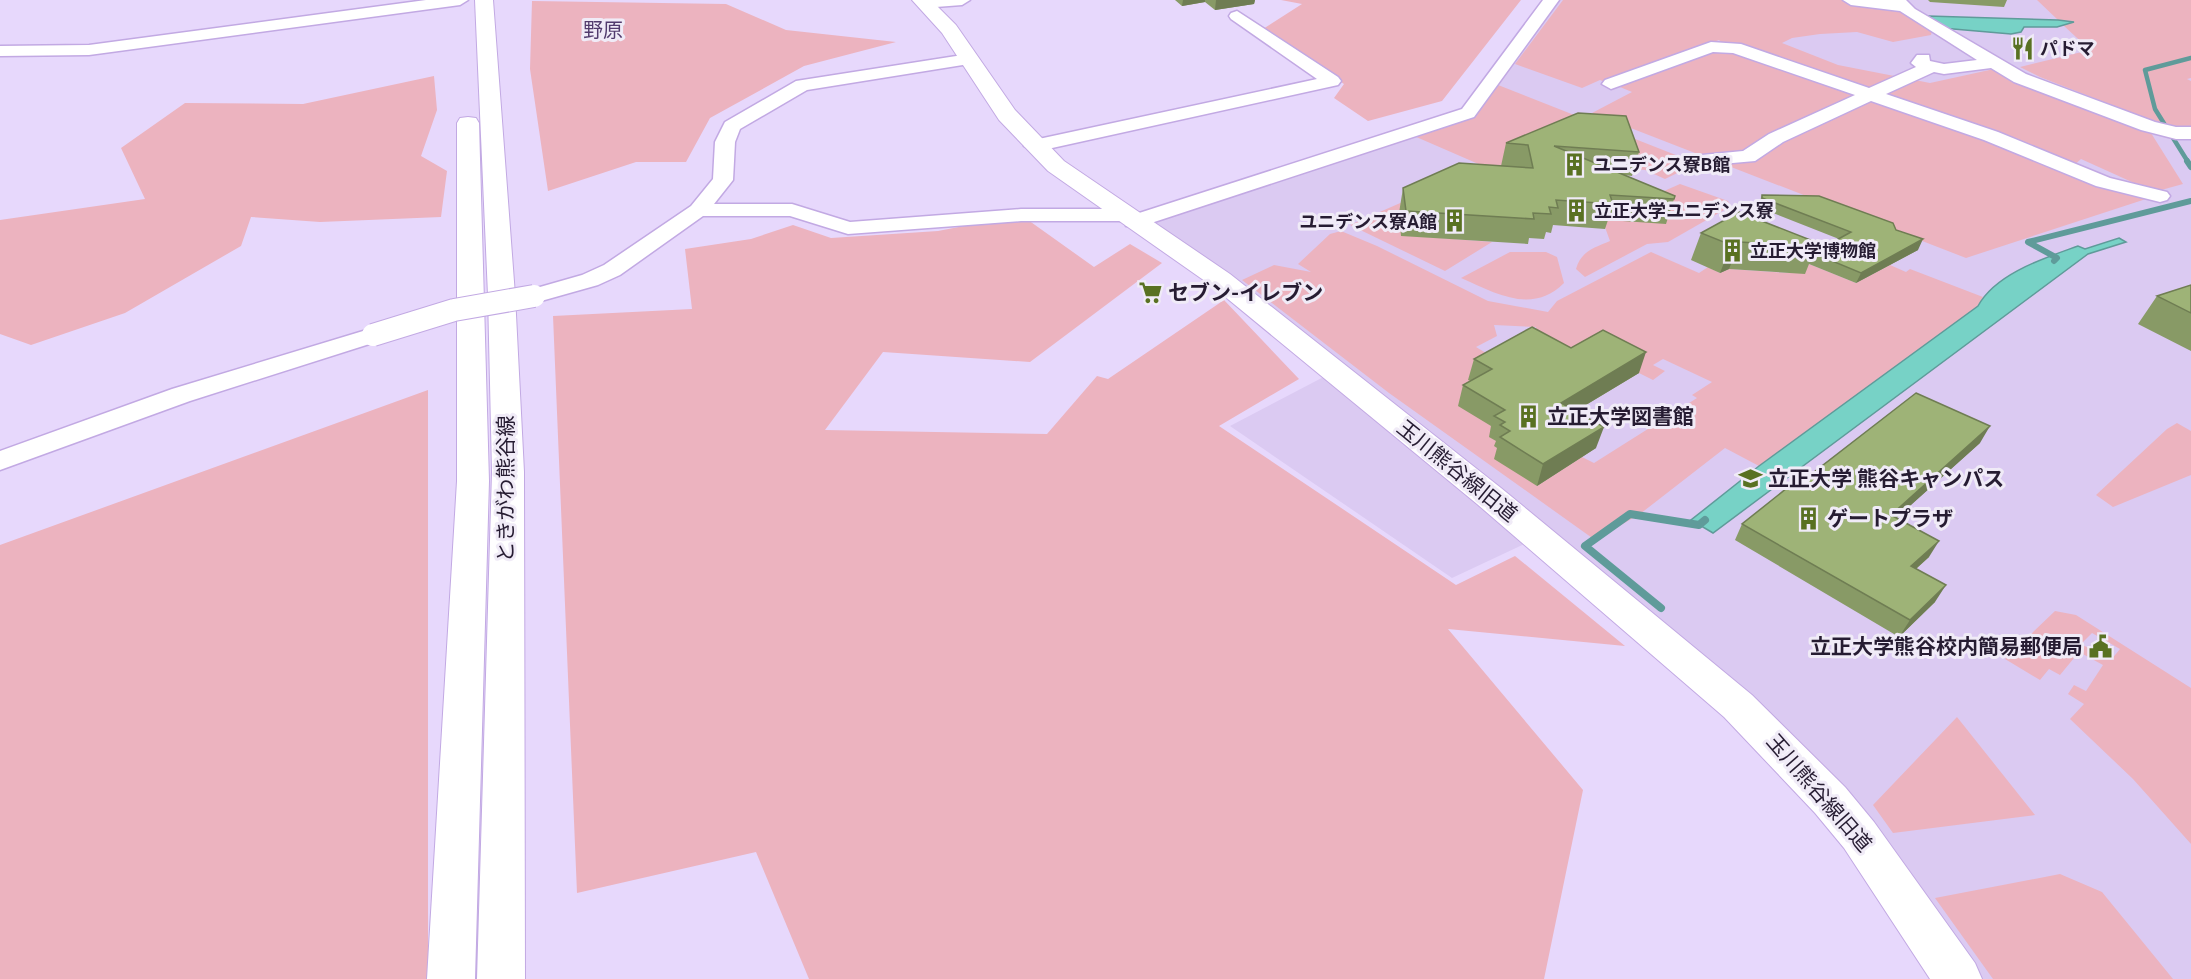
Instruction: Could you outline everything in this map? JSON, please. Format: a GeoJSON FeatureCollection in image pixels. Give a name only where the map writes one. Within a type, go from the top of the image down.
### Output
{"type":"FeatureCollection","features":[{"type":"Feature","properties":{"kind":"main road","name":"ときがわ熊谷線"},"geometry":{"type":"LineString","coordinates":[[451,979],[473,482],[472,274],[464,0]]}},
{"type":"Feature","properties":{"kind":"main road","name":"ときがわ熊谷線"},"geometry":{"type":"LineString","coordinates":[[484,0],[490,132],[502,280],[508,473],[501,979]]}},
{"type":"Feature","properties":{"kind":"main road","name":"玉川熊谷線旧道"},"geometry":{"type":"LineString","coordinates":[[925,3],[949,29],[1007,115],[1034,146],[1065,173],[1221,280],[1489,496],[1738,706],[1802,770],[1859,835],[1958,979]]}},
{"type":"Feature","properties":{"kind":"street"},"geometry":{"type":"LineString","coordinates":[[0,51],[89,50],[460,0]]}},
{"type":"Feature","properties":{"kind":"street"},"geometry":{"type":"LineString","coordinates":[[925,3],[962,0]]}},
{"type":"Feature","properties":{"kind":"street"},"geometry":{"type":"LineString","coordinates":[[698,210],[792,210],[848,228],[1021,215],[1130,218],[1468,113],[1551,0]]}},
{"type":"Feature","properties":{"kind":"street"},"geometry":{"type":"LineString","coordinates":[[1851,0],[1900,4],[1990,63],[2041,87],[2148,126],[2186,136]]}},
{"type":"Feature","properties":{"kind":"street"},"geometry":{"type":"LineString","coordinates":[[1034,146],[1332,81],[1237,16]]}},
{"type":"Feature","properties":{"kind":"street"},"geometry":{"type":"LineString","coordinates":[[1963,45],[1919,63],[1944,69],[1990,63]]}},
{"type":"Feature","properties":{"kind":"street"},"geometry":{"type":"LineString","coordinates":[[1611,84],[1720,46],[1756,54],[1991,136],[2103,182],[2160,196]]}},
{"type":"Feature","properties":{"kind":"street"},"geometry":{"type":"LineString","coordinates":[[0,461],[181,394],[373,334],[454,310],[534,296],[590,280],[612,270],[698,210],[723,180],[726,160],[725,142],[732,126],[771,102],[802,85],[969,59]]}},
{"type":"Feature","properties":{"kind":"street"},"geometry":{"type":"LineString","coordinates":[[1699,160],[1748,157],[1776,138],[1930,67]]}},
{"type":"Feature","properties":{"kind":"shaded area"},"geometry":{"type":"Polygon","coordinates":[[[1281,0],[1521,0],[1442,101],[1368,121],[1334,98],[1344,84],[1263,29],[1302,4],[1281,0]]]}},
{"type":"Feature","properties":{"kind":"shaded area","name":"立正大学 熊谷キャンパス"},"geometry":{"type":"Polygon","coordinates":[[[1554,0],[2191,0],[2191,979],[1978,979],[1548,533],[1452,578],[1230,426],[1335,371],[1126,219],[1466,111],[1554,0]]]}},
{"type":"Feature","properties":{"kind":"shaded area"},"geometry":{"type":"Polygon","coordinates":[[[1563,0],[1889,0],[1932,31],[1931,35],[1893,42],[1857,32],[1792,38],[1782,43],[1838,65],[1930,83],[1994,69],[2151,133],[2183,184],[2154,192],[2081,159],[2072,167],[2149,198],[1966,258],[1592,113],[1632,92],[1615,85],[1708,51],[1728,49],[1719,40],[1605,82],[1600,80],[1582,88],[1515,64],[1563,0]]]}},
{"type":"Feature","properties":{"kind":"shaded area"},"geometry":{"type":"Polygon","coordinates":[[[2037,0],[2191,0],[2191,78],[2187,79],[2191,81],[2191,127],[2173,129],[2020,67],[2090,50],[2063,25],[2073,21],[2058,20],[2037,0]]]}},
{"type":"Feature","properties":{"kind":"shaded area"},"geometry":{"type":"Polygon","coordinates":[[[532,1],[726,4],[786,30],[896,42],[804,66],[710,118],[686,162],[636,162],[548,191],[530,69],[532,1]]]}},
{"type":"Feature","properties":{"kind":"shaded area"},"geometry":{"type":"Polygon","coordinates":[[[1928,16],[2074,22],[2057,27],[2024,27],[2021,32],[2011,34],[1942,28],[1928,16]]]}},
{"type":"Feature","properties":{"kind":"shaded area"},"geometry":{"type":"Polygon","coordinates":[[[434,76],[437,110],[421,156],[447,171],[441,217],[320,222],[251,217],[241,246],[125,313],[31,345],[0,334],[0,220],[145,199],[121,148],[185,103],[303,104],[434,76]]]}},
{"type":"Feature","properties":{"kind":"shaded area"},"geometry":{"type":"Polygon","coordinates":[[[1493,83],[1691,161],[1694,165],[1665,179],[1645,170],[1520,158],[1490,169],[1414,136],[1468,116],[1493,83]]]}},
{"type":"Feature","properties":{"kind":"shaded area"},"geometry":{"type":"Polygon","coordinates":[[[1446,183],[1401,235],[1492,242],[1445,271],[1350,225],[1446,183]]]}},
{"type":"Feature","properties":{"kind":"shaded area"},"geometry":{"type":"Polygon","coordinates":[[[1680,184],[1728,201],[1731,206],[1668,242],[1647,244],[1585,277],[1576,269],[1585,254],[1610,241],[1602,219],[1645,222],[1655,195],[1680,184]]]}},
{"type":"Feature","properties":{"kind":"shaded area"},"geometry":{"type":"Polygon","coordinates":[[[1021,215],[1094,267],[1130,244],[1162,263],[1030,362],[883,352],[825,430],[1047,434],[1097,376],[1108,379],[1224,300],[1299,379],[1219,426],[1456,585],[1515,556],[1625,646],[1448,629],[1583,790],[1544,979],[809,979],[756,852],[577,893],[553,316],[692,309],[685,249],[751,239],[793,225],[831,238],[938,231],[1021,215]]]}},
{"type":"Feature","properties":{"kind":"shaded area"},"geometry":{"type":"Polygon","coordinates":[[[1341,231],[1377,246],[1488,301],[1548,312],[1557,301],[1651,252],[1699,273],[1708,267],[1720,273],[1729,269],[1788,273],[1809,264],[1856,283],[1890,265],[1906,272],[1910,269],[1983,297],[1978,306],[1759,466],[1725,448],[1640,514],[1595,540],[1389,393],[1242,280],[1274,265],[1311,272],[1298,264],[1330,234],[1341,231]],[[1494,325],[1497,336],[1476,347],[1501,362],[1490,385],[1487,402],[1499,443],[1495,446],[1504,452],[1537,486],[1582,457],[1594,463],[1697,398],[1692,395],[1712,382],[1663,359],[1653,365],[1665,371],[1653,380],[1639,373],[1540,355],[1536,327],[1494,325]]]}},
{"type":"Feature","properties":{"kind":"shaded area"},"geometry":{"type":"Polygon","coordinates":[[[2119,238],[2126,242],[2088,254],[1713,533],[1691,520],[1759,466],[1978,306],[1986,294],[2009,276],[2022,268],[2078,246],[2085,249],[2119,238]]]}},
{"type":"Feature","properties":{"kind":"shaded area"},"geometry":{"type":"Polygon","coordinates":[[[1510,252],[1546,252],[1557,257],[1564,283],[1552,293],[1539,298],[1526,299],[1500,295],[1461,278],[1510,252]]]}},
{"type":"Feature","properties":{"kind":"shaded area"},"geometry":{"type":"Polygon","coordinates":[[[428,390],[428,979],[0,979],[0,545],[428,390]]]}},
{"type":"Feature","properties":{"kind":"shaded area"},"geometry":{"type":"Polygon","coordinates":[[[2177,423],[2191,431],[2191,475],[2113,507],[2096,495],[2167,429],[2177,423]]]}},
{"type":"Feature","properties":{"kind":"shaded area"},"geometry":{"type":"Polygon","coordinates":[[[2055,611],[2076,615],[2191,688],[2191,844],[2133,779],[2070,719],[2084,704],[2068,694],[2074,685],[2086,691],[2103,665],[2079,652],[2060,675],[2049,669],[2040,680],[2005,659],[2055,611]],[[2092,633],[2081,644],[2111,660],[2120,649],[2092,633]]]}},
{"type":"Feature","properties":{"kind":"shaded area"},"geometry":{"type":"Polygon","coordinates":[[[1957,717],[2035,815],[1893,833],[1873,805],[1957,717]]]}},
{"type":"Feature","properties":{"kind":"shaded area"},"geometry":{"type":"Polygon","coordinates":[[[2060,874],[2102,892],[2173,979],[1993,979],[1935,898],[2060,874]]]}},
{"type":"Feature","properties":{"kind":"building"},"geometry":{"type":"Polygon","coordinates":[[[1578,113],[1626,116],[1639,152],[1554,146],[1675,196],[1674,199],[1610,195],[1613,204],[1556,200],[1558,208],[1549,207],[1551,214],[1533,213],[1534,219],[1406,211],[1403,188],[1459,163],[1533,168],[1528,145],[1506,143],[1578,113]]]}},
{"type":"Feature","properties":{"kind":"building"},"geometry":{"type":"Polygon","coordinates":[[[1762,195],[1819,196],[1893,223],[1896,230],[1923,239],[1861,273],[1813,253],[1851,232],[1762,198],[1762,195]]]}},
{"type":"Feature","properties":{"kind":"building"},"geometry":{"type":"Polygon","coordinates":[[[1739,212],[1818,243],[1817,247],[1740,242],[1731,245],[1701,233],[1739,212]]]}},
{"type":"Feature","properties":{"kind":"building"},"geometry":{"type":"Polygon","coordinates":[[[2191,285],[2191,313],[2157,296],[2191,285]]]}},
{"type":"Feature","properties":{"kind":"building","name":"立正大学図書館"},"geometry":{"type":"Polygon","coordinates":[[[1532,327],[1571,348],[1603,330],[1646,352],[1561,403],[1604,427],[1543,464],[1500,437],[1510,431],[1500,425],[1505,422],[1494,416],[1505,410],[1463,385],[1492,369],[1474,359],[1532,327]]]}},
{"type":"Feature","properties":{"kind":"building","name":"ゲートプラザ"},"geometry":{"type":"Polygon","coordinates":[[[1916,393],[1990,426],[1891,515],[1939,541],[1911,566],[1946,585],[1910,620],[1742,524],[1797,480],[1801,482],[1916,393]]]}},
{"type":"Feature","properties":{"kind":"waterway"},"geometry":{"type":"LineString","coordinates":[[2188,162],[2155,109],[2145,70],[2191,58]]}},
{"type":"Feature","properties":{"kind":"waterway"},"geometry":{"type":"LineString","coordinates":[[2187,161],[2191,167]]}},
{"type":"Feature","properties":{"kind":"waterway"},"geometry":{"type":"LineString","coordinates":[[2054,261],[2057,258],[2028,242],[2191,201]]}},
{"type":"Feature","properties":{"kind":"waterway"},"geometry":{"type":"LineString","coordinates":[[1661,608],[1585,546],[1630,514],[1699,525],[1705,520]]}},
{"type":"Feature","properties":{"kind":"place","name":"パドマ"},"geometry":{"type":"Point","coordinates":[2022,48]}},
{"type":"Feature","properties":{"kind":"place","name":"ユニデンス寮B館"},"geometry":{"type":"Point","coordinates":[1575,164]}},
{"type":"Feature","properties":{"kind":"place","name":"立正大学ユニデンス寮"},"geometry":{"type":"Point","coordinates":[1576,210]}},
{"type":"Feature","properties":{"kind":"place","name":"ユニデンス寮A館"},"geometry":{"type":"Point","coordinates":[1455,221]}},
{"type":"Feature","properties":{"kind":"place","name":"立正大学博物館"},"geometry":{"type":"Point","coordinates":[1732,250]}},
{"type":"Feature","properties":{"kind":"place","name":"セブン-イレブン"},"geometry":{"type":"Point","coordinates":[1150,293]}},
{"type":"Feature","properties":{"kind":"place","name":"立正大学図書館"},"geometry":{"type":"Point","coordinates":[1529,417]}},
{"type":"Feature","properties":{"kind":"place","name":"立正大学 熊谷キャンパス"},"geometry":{"type":"Point","coordinates":[1750,479]}},
{"type":"Feature","properties":{"kind":"place","name":"ゲートプラザ"},"geometry":{"type":"Point","coordinates":[1809,519]}},
{"type":"Feature","properties":{"kind":"place","name":"立正大学熊谷校内簡易郵便局"},"geometry":{"type":"Point","coordinates":[2101,647]}},
{"type":"Feature","properties":{"kind":"district","name":"野原"},"geometry":{"type":"Point","coordinates":[603,30]}}]}
